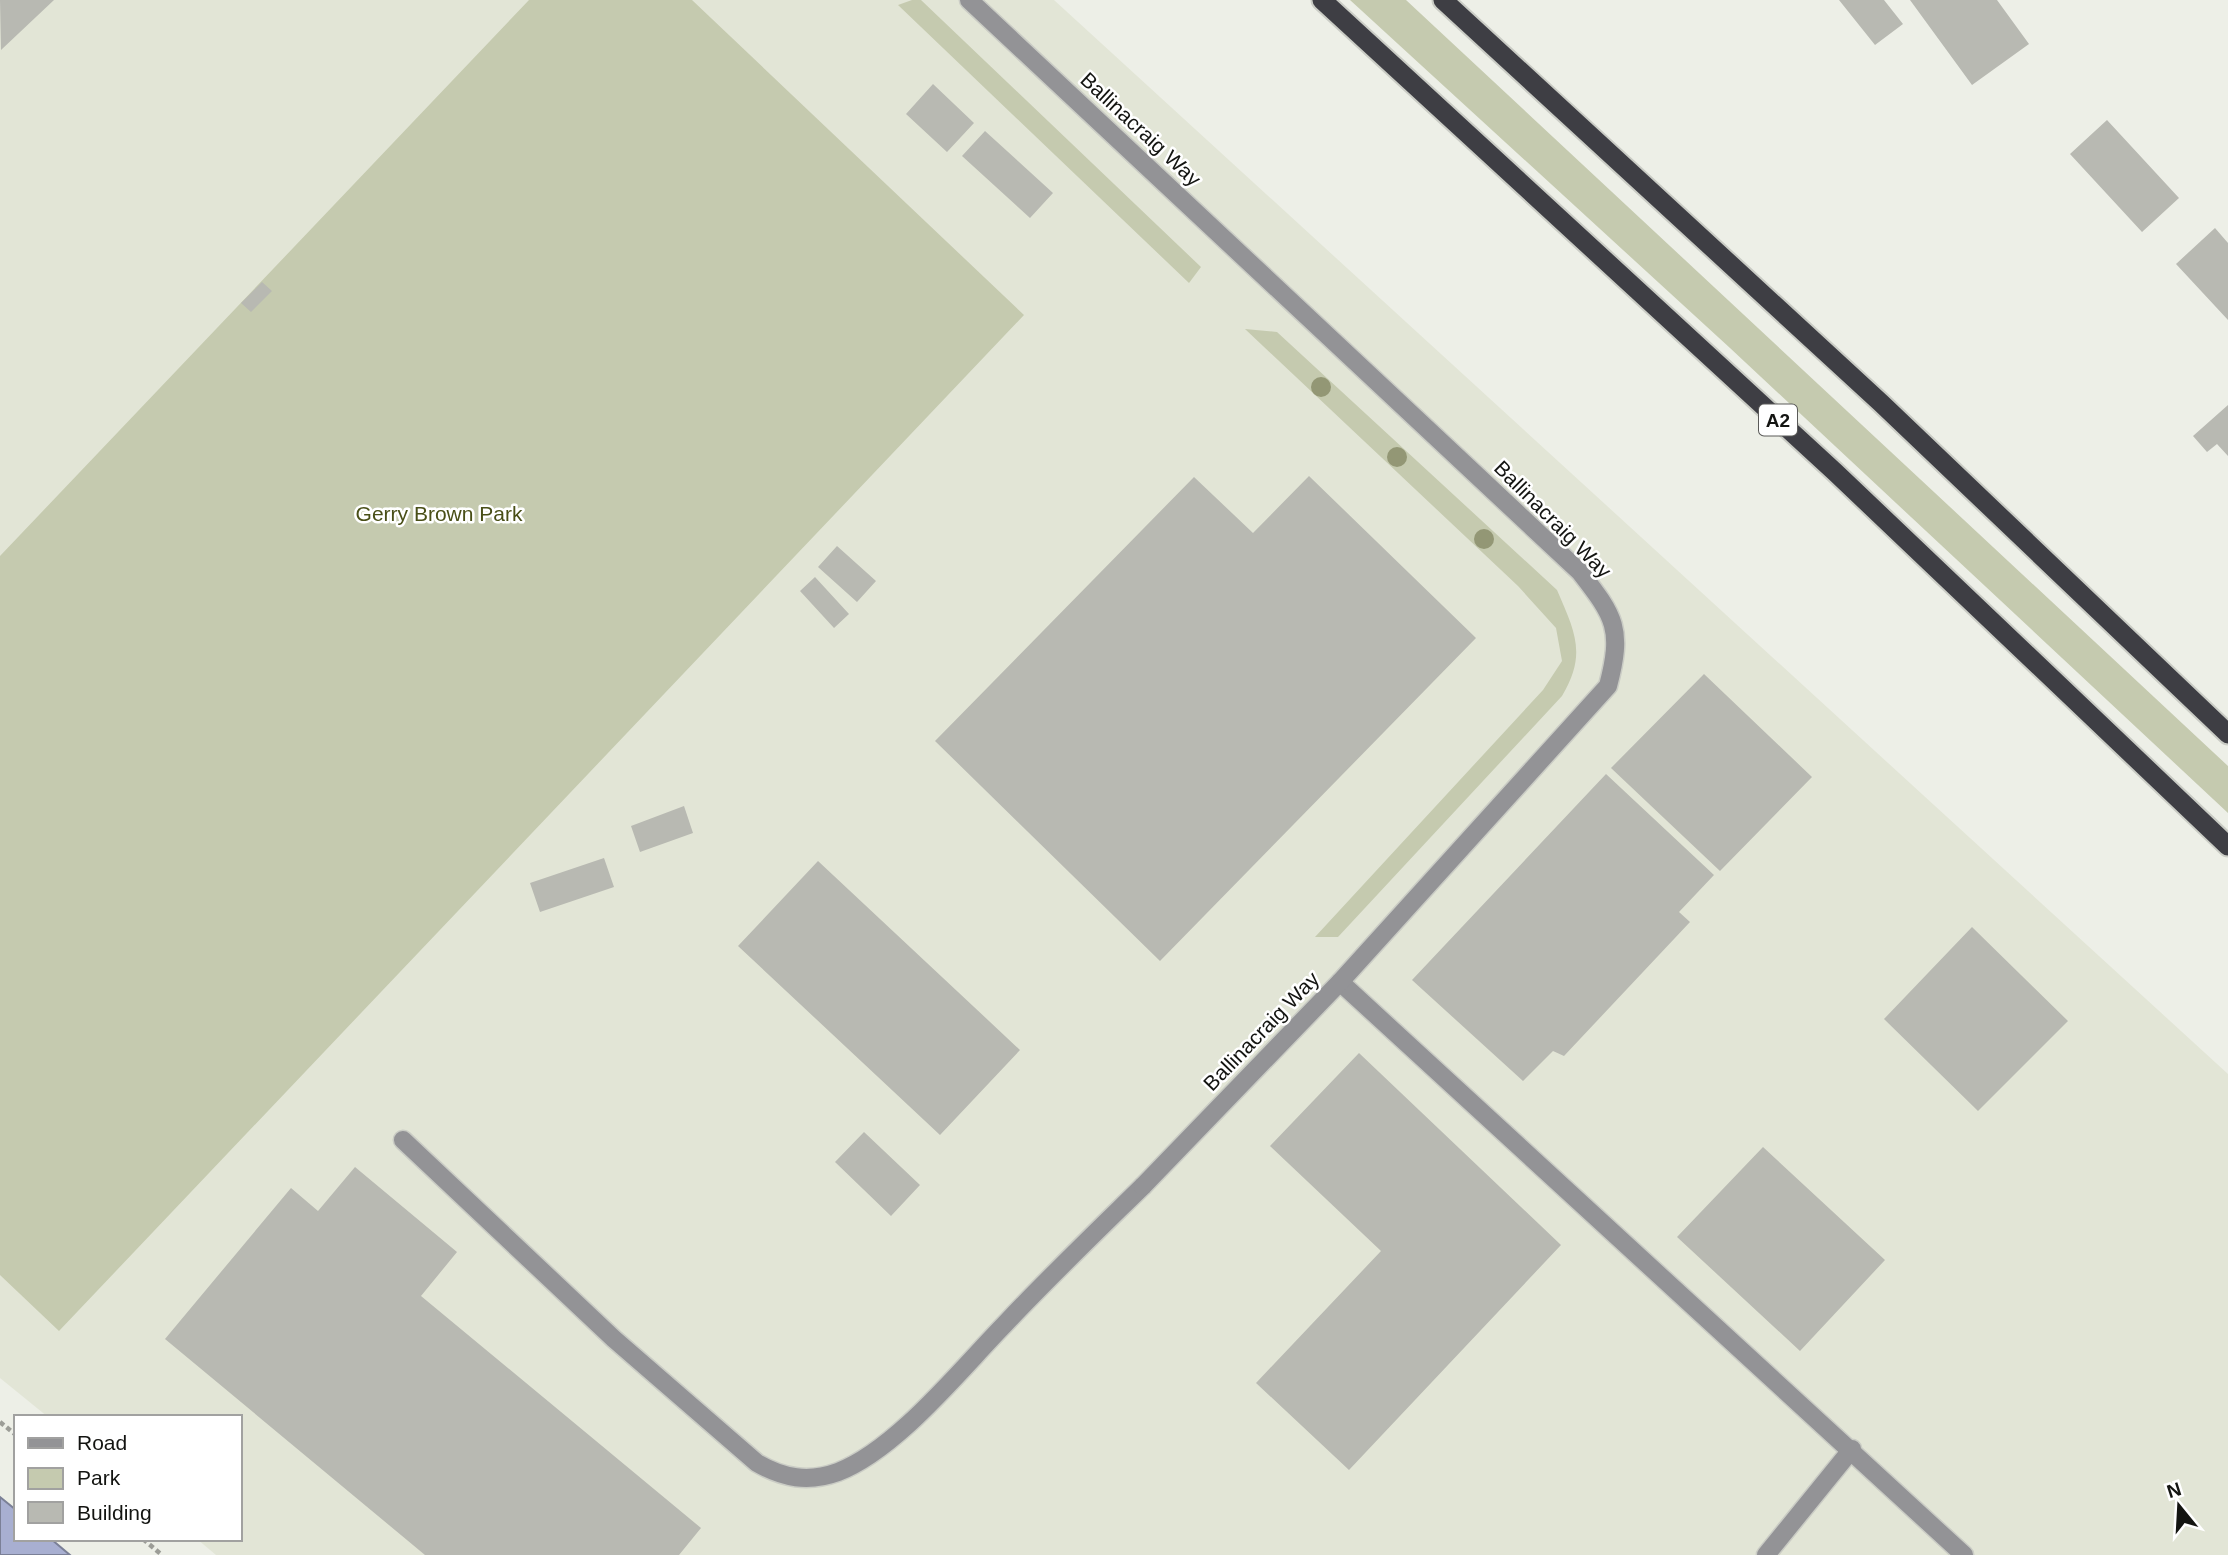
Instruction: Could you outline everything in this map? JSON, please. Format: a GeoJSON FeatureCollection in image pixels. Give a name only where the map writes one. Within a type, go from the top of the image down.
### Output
{"type":"FeatureCollection","features":[{"type":"Feature","properties":{"kind":"highway","name":"A2"},"geometry":{"type":"LineString","coordinates":[[1322,0],[1835,472],[2228,846]]}},
{"type":"Feature","properties":{"kind":"highway"},"geometry":{"type":"LineString","coordinates":[[1443,0],[1881,403],[2228,734]]}},
{"type":"Feature","properties":{"kind":"street","name":"Ballinacraig Way"},"geometry":{"type":"LineString","coordinates":[[403,1140],[614,1339],[757,1463],[781,1477],[807,1478],[838,1472],[868,1454],[908,1424],[1143,1186],[1340,982],[1608,686],[1616,656],[1616,628],[1604,602],[1580,572],[969,0]]}},
{"type":"Feature","properties":{"kind":"street"},"geometry":{"type":"LineString","coordinates":[[1340,982],[1852,1449],[1964,1555]]}},
{"type":"Feature","properties":{"kind":"street"},"geometry":{"type":"LineString","coordinates":[[1766,1555],[1852,1449]]}},
{"type":"Feature","properties":{"kind":"path"},"geometry":{"type":"LineString","coordinates":[[0,1422],[14,1433]]}},
{"type":"Feature","properties":{"kind":"path"},"geometry":{"type":"LineString","coordinates":[[145,1541],[162,1555]]}},
{"type":"Feature","properties":{"kind":"shaded area"},"geometry":{"type":"Polygon","coordinates":[[[0,0],[1054,0],[2228,1074],[2228,1555],[216,1555],[199,1541],[242,1541],[242,1415],[46,1415],[0,1378],[0,0]]]}},
{"type":"Feature","properties":{"kind":"green space","name":"Gerry Brown Park"},"geometry":{"type":"Polygon","coordinates":[[[529,0],[692,0],[1024,315],[59,1331],[0,1275],[0,556],[529,0]]]}},
{"type":"Feature","properties":{"kind":"green space"},"geometry":{"type":"Polygon","coordinates":[[[921,0],[1201,267],[1189,283],[898,5],[921,0]]]}},
{"type":"Feature","properties":{"kind":"green space"},"geometry":{"type":"Polygon","coordinates":[[[1350,0],[1406,0],[2228,766],[2228,813],[1730,348],[1350,0]]]}},
{"type":"Feature","properties":{"kind":"green space"},"geometry":{"type":"Polygon","coordinates":[[[1245,329],[1277,332],[1557,590],[1576,643],[1574,668],[1562,696],[1338,937],[1315,937],[1543,690],[1562,661],[1556,628],[1518,586],[1245,329]]]}},
{"type":"Feature","properties":{"kind":"water"},"geometry":{"type":"Polygon","coordinates":[[[0,1497],[14,1508],[14,1541],[53,1541],[70,1555],[0,1555],[0,1497]]]}},
{"type":"Feature","properties":{"kind":"building"},"geometry":{"type":"Polygon","coordinates":[[[0,0],[54,0],[1,50],[0,0]]]}},
{"type":"Feature","properties":{"kind":"building"},"geometry":{"type":"Polygon","coordinates":[[[1839,0],[1884,0],[1903,24],[1875,45],[1839,0]]]}},
{"type":"Feature","properties":{"kind":"building"},"geometry":{"type":"Polygon","coordinates":[[[1910,0],[1997,0],[2029,44],[1972,85],[1910,0]]]}},
{"type":"Feature","properties":{"kind":"building"},"geometry":{"type":"Polygon","coordinates":[[[933,84],[974,123],[947,152],[906,114],[933,84]]]}},
{"type":"Feature","properties":{"kind":"building"},"geometry":{"type":"Polygon","coordinates":[[[2107,120],[2179,198],[2142,232],[2070,154],[2107,120]]]}},
{"type":"Feature","properties":{"kind":"building"},"geometry":{"type":"Polygon","coordinates":[[[985,131],[1053,193],[1030,218],[962,156],[985,131]]]}},
{"type":"Feature","properties":{"kind":"building"},"geometry":{"type":"Polygon","coordinates":[[[2215,228],[2228,243],[2228,320],[2176,264],[2215,228]]]}},
{"type":"Feature","properties":{"kind":"building"},"geometry":{"type":"Polygon","coordinates":[[[262,282],[272,291],[251,312],[241,303],[262,282]]]}},
{"type":"Feature","properties":{"kind":"building"},"geometry":{"type":"Polygon","coordinates":[[[2228,405],[2228,456],[2217,444],[2207,452],[2193,436],[2228,405]]]}},
{"type":"Feature","properties":{"kind":"building"},"geometry":{"type":"Polygon","coordinates":[[[1309,476],[1476,638],[1160,961],[935,741],[1194,477],[1253,533],[1309,476]]]}},
{"type":"Feature","properties":{"kind":"building"},"geometry":{"type":"Polygon","coordinates":[[[837,546],[876,581],[857,602],[818,567],[837,546]]]}},
{"type":"Feature","properties":{"kind":"building"},"geometry":{"type":"Polygon","coordinates":[[[815,577],[849,614],[834,628],[800,591],[815,577]]]}},
{"type":"Feature","properties":{"kind":"building"},"geometry":{"type":"Polygon","coordinates":[[[1704,674],[1812,777],[1720,871],[1611,768],[1704,674]]]}},
{"type":"Feature","properties":{"kind":"building"},"geometry":{"type":"Polygon","coordinates":[[[1606,774],[1714,875],[1679,912],[1690,922],[1564,1056],[1553,1051],[1523,1081],[1412,980],[1606,774]]]}},
{"type":"Feature","properties":{"kind":"building"},"geometry":{"type":"Polygon","coordinates":[[[684,806],[693,833],[640,852],[631,826],[684,806]]]}},
{"type":"Feature","properties":{"kind":"building"},"geometry":{"type":"Polygon","coordinates":[[[604,858],[614,887],[540,912],[530,883],[604,858]]]}},
{"type":"Feature","properties":{"kind":"building"},"geometry":{"type":"Polygon","coordinates":[[[818,861],[1020,1050],[940,1135],[738,946],[818,861]]]}},
{"type":"Feature","properties":{"kind":"building"},"geometry":{"type":"Polygon","coordinates":[[[1972,927],[2068,1021],[1978,1111],[1884,1019],[1972,927]]]}},
{"type":"Feature","properties":{"kind":"building"},"geometry":{"type":"Polygon","coordinates":[[[1359,1053],[1561,1245],[1349,1470],[1256,1383],[1381,1251],[1270,1146],[1359,1053]]]}},
{"type":"Feature","properties":{"kind":"building"},"geometry":{"type":"Polygon","coordinates":[[[864,1132],[920,1185],[891,1216],[835,1162],[864,1132]]]}},
{"type":"Feature","properties":{"kind":"building"},"geometry":{"type":"Polygon","coordinates":[[[1763,1147],[1885,1260],[1800,1351],[1677,1237],[1763,1147]]]}},
{"type":"Feature","properties":{"kind":"building"},"geometry":{"type":"Polygon","coordinates":[[[355,1167],[457,1252],[421,1296],[701,1528],[679,1555],[425,1555],[165,1339],[291,1188],[318,1211],[355,1167]]]}}]}
